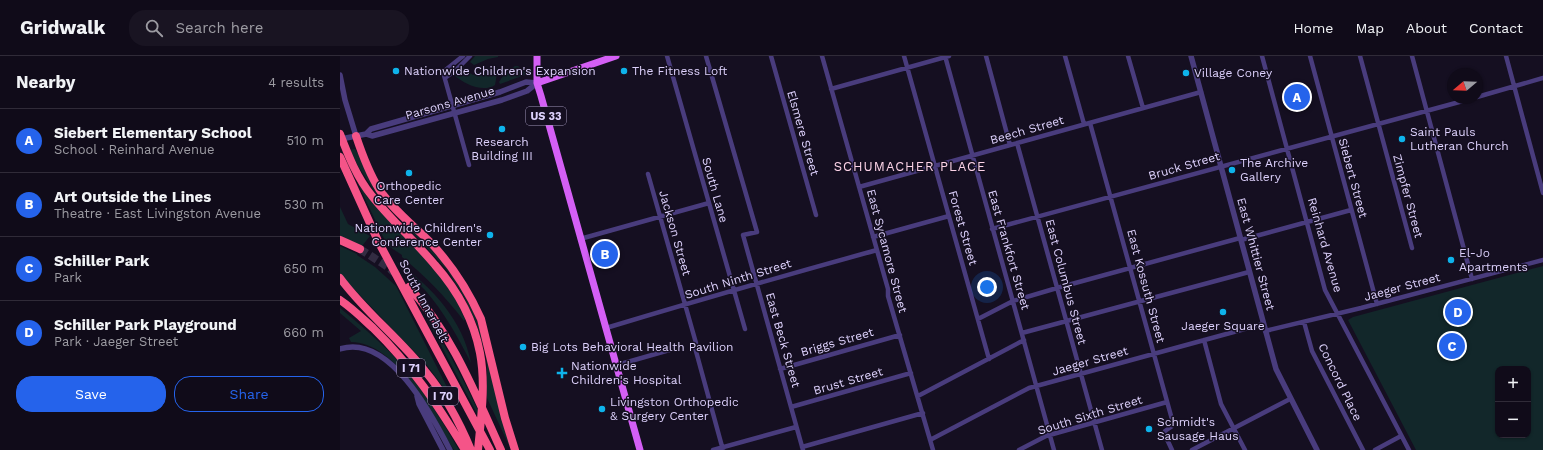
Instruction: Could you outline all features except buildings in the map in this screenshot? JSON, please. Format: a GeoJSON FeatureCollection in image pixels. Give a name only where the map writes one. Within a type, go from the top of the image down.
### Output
{"type":"FeatureCollection","features":[{"type":"Feature","properties":{"kind":"highway"},"geometry":{"type":"LineString","coordinates":[[343,136],[351,158],[371,195],[390,218],[434,263],[464,307],[477,339],[483,384],[478,450]]}},
{"type":"Feature","properties":{"kind":"highway"},"geometry":{"type":"LineString","coordinates":[[356,136],[372,177],[380,190],[395,209],[440,252],[463,284],[481,318],[505,418],[515,450]]}},
{"type":"Feature","properties":{"kind":"highway","name":"South Innerbelt"},"geometry":{"type":"LineString","coordinates":[[341,159],[378,240],[490,450]]}},
{"type":"Feature","properties":{"kind":"highway"},"geometry":{"type":"LineString","coordinates":[[340,240],[360,249]]}},
{"type":"Feature","properties":{"kind":"highway","name":"I 70"},"geometry":{"type":"LineString","coordinates":[[341,280],[370,313],[426,371],[452,408],[472,450]]}},
{"type":"Feature","properties":{"kind":"highway"},"geometry":{"type":"LineString","coordinates":[[409,287],[444,332],[470,381],[501,450]]}},
{"type":"Feature","properties":{"kind":"highway","name":"I 71"},"geometry":{"type":"LineString","coordinates":[[340,300],[376,331],[416,374],[466,450]]}},
{"type":"Feature","properties":{"kind":"main road","name":"US 33"},"geometry":{"type":"LineString","coordinates":[[537,56],[538,83],[580,239],[640,450]]}},
{"type":"Feature","properties":{"kind":"main road","name":"Parsons Avenue"},"geometry":{"type":"LineString","coordinates":[[538,83],[616,56]]}},
{"type":"Feature","properties":{"kind":"street"},"geometry":{"type":"LineString","coordinates":[[444,75],[464,56]]}},
{"type":"Feature","properties":{"kind":"street"},"geometry":{"type":"LineString","coordinates":[[444,75],[457,69],[470,56]]}},
{"type":"Feature","properties":{"kind":"street","name":"South Lane"},"geometry":{"type":"LineString","coordinates":[[667,56],[745,329]]}},
{"type":"Feature","properties":{"kind":"street","name":"East Beck Street"},"geometry":{"type":"LineString","coordinates":[[706,56],[757,232],[743,235],[802,448]]}},
{"type":"Feature","properties":{"kind":"street","name":"Elsmere Street"},"geometry":{"type":"LineString","coordinates":[[771,56],[816,215]]}},
{"type":"Feature","properties":{"kind":"street","name":"East Sycamore Street"},"geometry":{"type":"LineString","coordinates":[[822,56],[933,450]]}},
{"type":"Feature","properties":{"kind":"street","name":"Forest Street"},"geometry":{"type":"LineString","coordinates":[[904,56],[989,359]]}},
{"type":"Feature","properties":{"kind":"street"},"geometry":{"type":"LineString","coordinates":[[831,89],[946,56]]}},
{"type":"Feature","properties":{"kind":"street","name":"East Frankfort Street"},"geometry":{"type":"LineString","coordinates":[[946,56],[992,229],[1054,450]]}},
{"type":"Feature","properties":{"kind":"street"},"geometry":{"type":"LineString","coordinates":[[986,56],[1010,145]]}},
{"type":"Feature","properties":{"kind":"street"},"geometry":{"type":"LineString","coordinates":[[1065,56],[1084,124]]}},
{"type":"Feature","properties":{"kind":"street"},"geometry":{"type":"LineString","coordinates":[[1128,56],[1143,108]]}},
{"type":"Feature","properties":{"kind":"street","name":"East Whittier Street"},"geometry":{"type":"LineString","coordinates":[[1191,56],[1276,369],[1317,450]]}},
{"type":"Feature","properties":{"kind":"street","name":"Reinhard Avenue"},"geometry":{"type":"LineString","coordinates":[[1262,56],[1325,290],[1409,450]]}},
{"type":"Feature","properties":{"kind":"street","name":"Siebert Street"},"geometry":{"type":"LineString","coordinates":[[1310,56],[1377,304]]}},
{"type":"Feature","properties":{"kind":"street","name":"Zimpfer Street"},"geometry":{"type":"LineString","coordinates":[[1360,56],[1412,248]]}},
{"type":"Feature","properties":{"kind":"street"},"geometry":{"type":"LineString","coordinates":[[1412,56],[1472,279]]}},
{"type":"Feature","properties":{"kind":"street"},"geometry":{"type":"LineString","coordinates":[[1506,56],[1543,193]]}},
{"type":"Feature","properties":{"kind":"street"},"geometry":{"type":"LineString","coordinates":[[340,74],[345,100],[356,136]]}},
{"type":"Feature","properties":{"kind":"street"},"geometry":{"type":"LineString","coordinates":[[444,75],[469,165]]}},
{"type":"Feature","properties":{"kind":"street","name":"Bruck Street"},"geometry":{"type":"LineString","coordinates":[[1483,96],[1543,78]]}},
{"type":"Feature","properties":{"kind":"street","name":"Parsons Avenue"},"geometry":{"type":"LineString","coordinates":[[366,134],[371,129],[500,92],[526,82],[538,83]]}},
{"type":"Feature","properties":{"kind":"street","name":"Parsons Avenue"},"geometry":{"type":"LineString","coordinates":[[343,136],[366,134],[372,136],[455,114],[527,91],[538,83]]}},
{"type":"Feature","properties":{"kind":"street","name":"Beech Street"},"geometry":{"type":"LineString","coordinates":[[859,188],[1201,92]]}},
{"type":"Feature","properties":{"kind":"street","name":"Bruck Street"},"geometry":{"type":"LineString","coordinates":[[992,229],[1451,104]]}},
{"type":"Feature","properties":{"kind":"street","name":"East Kossuth Street"},"geometry":{"type":"LineString","coordinates":[[1090,123],[1173,423],[1171,427],[1165,431],[1165,435],[1172,450]]}},
{"type":"Feature","properties":{"kind":"street","name":"East Columbus Street"},"geometry":{"type":"LineString","coordinates":[[1017,143],[1102,450]]}},
{"type":"Feature","properties":{"kind":"street","name":"Jackson Street"},"geometry":{"type":"LineString","coordinates":[[648,174],[685,305],[723,449]]}},
{"type":"Feature","properties":{"kind":"street"},"geometry":{"type":"LineString","coordinates":[[580,239],[709,203]]}},
{"type":"Feature","properties":{"kind":"street"},"geometry":{"type":"LineString","coordinates":[[978,319],[1013,301],[1057,288],[1351,210]]}},
{"type":"Feature","properties":{"kind":"street"},"geometry":{"type":"LineString","coordinates":[[873,237],[949,216]]}},
{"type":"Feature","properties":{"kind":"street","name":"South Ninth Street"},"geometry":{"type":"LineString","coordinates":[[606,328],[734,291],[756,283],[877,250]]}},
{"type":"Feature","properties":{"kind":"street","name":"Jaeger Street"},"geometry":{"type":"LineString","coordinates":[[1265,331],[1377,304],[1543,260]]}},
{"type":"Feature","properties":{"kind":"street"},"geometry":{"type":"LineString","coordinates":[[1022,333],[1250,272]]}},
{"type":"Feature","properties":{"kind":"street","name":"Concord Place"},"geometry":{"type":"LineString","coordinates":[[1304,322],[1312,351],[1363,450]]}},
{"type":"Feature","properties":{"kind":"street","name":"Jaeger Street"},"geometry":{"type":"LineString","coordinates":[[930,440],[1029,388],[1263,324]]}},
{"type":"Feature","properties":{"kind":"street","name":"Briggs Street"},"geometry":{"type":"LineString","coordinates":[[780,369],[900,335]]}},
{"type":"Feature","properties":{"kind":"street"},"geometry":{"type":"LineString","coordinates":[[918,396],[1024,340]]}},
{"type":"Feature","properties":{"kind":"street"},"geometry":{"type":"LineString","coordinates":[[1204,340],[1219,399],[1245,450]]}},
{"type":"Feature","properties":{"kind":"street"},"geometry":{"type":"LineString","coordinates":[[340,349],[350,347],[368,350],[380,357],[400,373],[416,392],[430,413],[450,450]]}},
{"type":"Feature","properties":{"kind":"street"},"geometry":{"type":"LineString","coordinates":[[617,365],[673,350]]}},
{"type":"Feature","properties":{"kind":"street","name":"Brust Street"},"geometry":{"type":"LineString","coordinates":[[791,407],[911,373]]}},
{"type":"Feature","properties":{"kind":"street"},"geometry":{"type":"LineString","coordinates":[[416,392],[419,404],[443,450]]}},
{"type":"Feature","properties":{"kind":"street"},"geometry":{"type":"LineString","coordinates":[[1192,450],[1290,399]]}},
{"type":"Feature","properties":{"kind":"street","name":"South Sixth Street"},"geometry":{"type":"LineString","coordinates":[[1019,450],[1050,435],[1167,402]]}},
{"type":"Feature","properties":{"kind":"street"},"geometry":{"type":"LineString","coordinates":[[802,448],[922,413]]}},
{"type":"Feature","properties":{"kind":"street"},"geometry":{"type":"LineString","coordinates":[[713,450],[723,449],[796,427]]}},
{"type":"Feature","properties":{"kind":"street"},"geometry":{"type":"LineString","coordinates":[[1375,450],[1401,436]]}},
{"type":"Feature","properties":{"kind":"green space"},"geometry":{"type":"Polygon","coordinates":[[[475,56],[498,57],[488,59],[474,65],[470,62],[475,56]]]}},
{"type":"Feature","properties":{"kind":"green space"},"geometry":{"type":"Polygon","coordinates":[[[515,66],[518,66],[525,72],[525,75],[500,84],[499,82],[505,73],[515,66]]]}},
{"type":"Feature","properties":{"kind":"green space"},"geometry":{"type":"Polygon","coordinates":[[[463,68],[473,75],[489,68],[498,68],[495,85],[479,88],[468,84],[454,75],[463,68]]]}},
{"type":"Feature","properties":{"kind":"green space"},"geometry":{"type":"Polygon","coordinates":[[[355,149],[398,217],[375,192],[358,166],[350,150],[355,149]]]}},
{"type":"Feature","properties":{"kind":"green space"},"geometry":{"type":"Polygon","coordinates":[[[359,183],[433,266],[454,296],[465,319],[464,321],[450,303],[427,279],[402,257],[402,255],[387,245],[358,184],[359,183]]]}},
{"type":"Feature","properties":{"kind":"green space"},"geometry":{"type":"Polygon","coordinates":[[[340,207],[348,224],[370,236],[362,246],[340,236],[340,207]]]}},
{"type":"Feature","properties":{"kind":"green space"},"geometry":{"type":"Polygon","coordinates":[[[399,218],[439,257],[459,284],[474,313],[481,332],[512,450],[487,398],[487,365],[485,352],[477,325],[464,297],[447,270],[399,218]]]}},
{"type":"Feature","properties":{"kind":"green space"},"geometry":{"type":"Polygon","coordinates":[[[340,246],[357,254],[375,267],[396,286],[451,395],[450,396],[426,364],[352,287],[340,283],[340,246]]]}},
{"type":"Feature","properties":{"kind":"green space"},"geometry":{"type":"Polygon","coordinates":[[[397,262],[422,282],[444,306],[461,333],[467,347],[471,363],[456,334],[438,307],[425,290],[397,262]]]}},
{"type":"Feature","properties":{"kind":"green space"},"geometry":{"type":"Polygon","coordinates":[[[1543,266],[1543,450],[1416,450],[1348,320],[1353,317],[1543,266]]]}},
{"type":"Feature","properties":{"kind":"green space"},"geometry":{"type":"Polygon","coordinates":[[[340,308],[373,336],[403,366],[426,396],[459,450],[454,450],[412,383],[398,367],[384,354],[368,345],[351,342],[349,338],[361,331],[340,313],[340,308]]]}},
{"type":"Feature","properties":{"kind":"green space"},"geometry":{"type":"Polygon","coordinates":[[[427,319],[444,344],[458,370],[484,423],[483,425],[427,319]]]}},
{"type":"Feature","properties":{"kind":"tunnel"},"geometry":{"type":"LineString","coordinates":[[360,249],[396,274]]}},
{"type":"Feature","properties":{"kind":"place","name":"Nationwide Children's Expansion"},"geometry":{"type":"Point","coordinates":[396,71]}},
{"type":"Feature","properties":{"kind":"place","name":"The Fitness Loft"},"geometry":{"type":"Point","coordinates":[624,71]}},
{"type":"Feature","properties":{"kind":"place","name":"Village Coney"},"geometry":{"type":"Point","coordinates":[1186,73]}},
{"type":"Feature","properties":{"kind":"place","name":"Siebert Elementary School"},"geometry":{"type":"Point","coordinates":[1297,97]}},
{"type":"Feature","properties":{"kind":"place","name":"Research Building III"},"geometry":{"type":"Point","coordinates":[502,129]}},
{"type":"Feature","properties":{"kind":"place","name":"Saint Pauls Lutheran Church"},"geometry":{"type":"Point","coordinates":[1402,139]}},
{"type":"Feature","properties":{"kind":"place","name":"The Archive Gallery"},"geometry":{"type":"Point","coordinates":[1232,170]}},
{"type":"Feature","properties":{"kind":"place","name":"Orthopedic Care Center"},"geometry":{"type":"Point","coordinates":[409,173]}},
{"type":"Feature","properties":{"kind":"place","name":"Nationwide Children's Conference Center"},"geometry":{"type":"Point","coordinates":[490,235]}},
{"type":"Feature","properties":{"kind":"place","name":"Art Outside the Lines"},"geometry":{"type":"Point","coordinates":[605,254]}},
{"type":"Feature","properties":{"kind":"place","name":"El-Jo Apartments"},"geometry":{"type":"Point","coordinates":[1451,260]}},
{"type":"Feature","properties":{"kind":"place","name":"Jaeger Square"},"geometry":{"type":"Point","coordinates":[1223,312]}},
{"type":"Feature","properties":{"kind":"place","name":"Schiller Park Playground"},"geometry":{"type":"Point","coordinates":[1458,312]}},
{"type":"Feature","properties":{"kind":"place","name":"Schiller Park"},"geometry":{"type":"Point","coordinates":[1452,346]}},
{"type":"Feature","properties":{"kind":"place","name":"Big Lots Behavioral Health Pavilion"},"geometry":{"type":"Point","coordinates":[523,347]}},
{"type":"Feature","properties":{"kind":"place","name":"Nationwide Children's Hospital"},"geometry":{"type":"Point","coordinates":[562,373]}},
{"type":"Feature","properties":{"kind":"place","name":"Livingston Orthopedic & Surgery Center"},"geometry":{"type":"Point","coordinates":[602,409]}},
{"type":"Feature","properties":{"kind":"place","name":"Schmidt's Sausage Haus"},"geometry":{"type":"Point","coordinates":[1149,429]}},
{"type":"Feature","properties":{"kind":"district","name":"SCHUMACHER PLACE"},"geometry":{"type":"Point","coordinates":[910,166]}}]}
